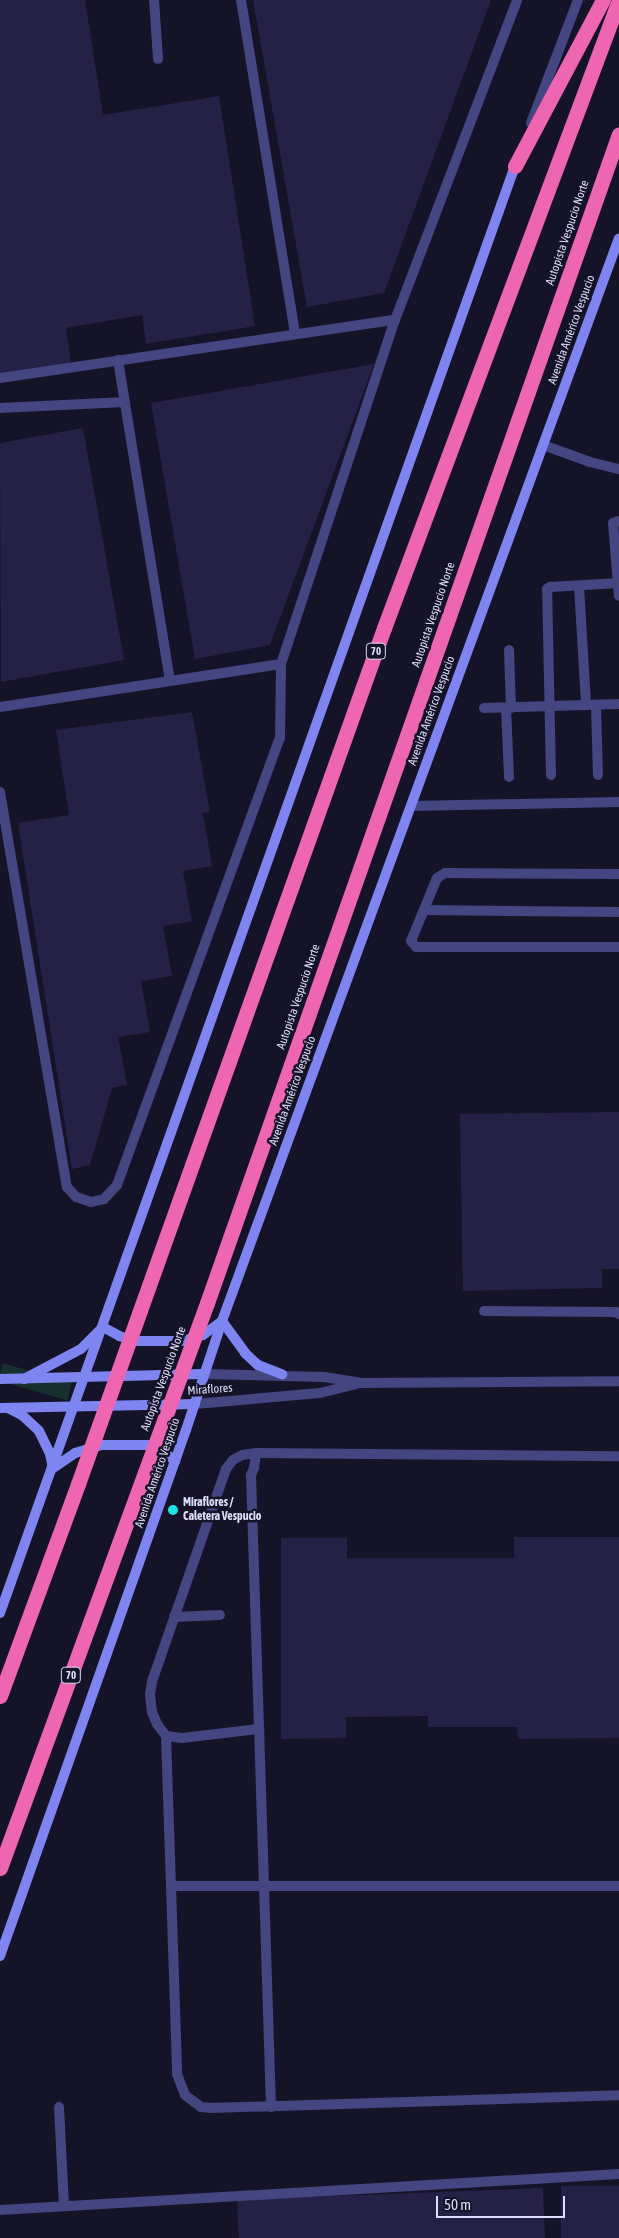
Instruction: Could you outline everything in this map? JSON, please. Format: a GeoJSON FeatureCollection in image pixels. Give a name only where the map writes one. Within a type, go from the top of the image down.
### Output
{"type":"FeatureCollection","features":[{"type":"Feature","properties":{"kind":"highway"},"geometry":{"type":"LineString","coordinates":[[515,166],[603,0]]}},
{"type":"Feature","properties":{"kind":"highway","name":"70"},"geometry":{"type":"LineString","coordinates":[[0,1696],[142,1306],[384,628],[619,0]]}},
{"type":"Feature","properties":{"kind":"highway","name":"Autopista Vespucio Norte"},"geometry":{"type":"LineString","coordinates":[[0,1868],[207,1303],[619,134]]}},
{"type":"Feature","properties":{"kind":"main road"},"geometry":{"type":"LineString","coordinates":[[0,1613],[86,1378],[515,166]]}},
{"type":"Feature","properties":{"kind":"main road","name":"Avenida Américo Vespucio"},"geometry":{"type":"LineString","coordinates":[[0,1956],[175,1461],[222,1321],[619,238]]}},
{"type":"Feature","properties":{"kind":"main road"},"geometry":{"type":"LineString","coordinates":[[103,1327],[119,1336],[143,1342],[182,1341],[203,1335],[222,1321],[245,1353],[258,1364],[282,1374]]}},
{"type":"Feature","properties":{"kind":"main road"},"geometry":{"type":"LineString","coordinates":[[24,1379],[81,1349],[103,1327]]}},
{"type":"Feature","properties":{"kind":"main road","name":"Miraflores"},"geometry":{"type":"LineString","coordinates":[[0,1379],[204,1374]]}},
{"type":"Feature","properties":{"kind":"main road","name":"Miraflores"},"geometry":{"type":"LineString","coordinates":[[4,1408],[194,1404]]}},
{"type":"Feature","properties":{"kind":"main road"},"geometry":{"type":"LineString","coordinates":[[4,1408],[22,1415],[39,1431],[50,1454],[53,1468]]}},
{"type":"Feature","properties":{"kind":"main road"},"geometry":{"type":"LineString","coordinates":[[53,1468],[75,1453],[101,1445],[147,1445],[163,1451],[175,1461]]}},
{"type":"Feature","properties":{"kind":"street"},"geometry":{"type":"LineString","coordinates":[[154,0],[158,59]]}},
{"type":"Feature","properties":{"kind":"street"},"geometry":{"type":"LineString","coordinates":[[241,0],[295,334]]}},
{"type":"Feature","properties":{"kind":"street"},"geometry":{"type":"LineString","coordinates":[[0,792],[67,1187],[76,1197],[91,1202],[104,1199],[117,1186],[280,738],[281,664],[395,320],[517,0]]}},
{"type":"Feature","properties":{"kind":"street"},"geometry":{"type":"LineString","coordinates":[[515,166],[578,0]]}},
{"type":"Feature","properties":{"kind":"street"},"geometry":{"type":"LineString","coordinates":[[0,378],[395,320]]}},
{"type":"Feature","properties":{"kind":"street"},"geometry":{"type":"LineString","coordinates":[[118,360],[170,681]]}},
{"type":"Feature","properties":{"kind":"street"},"geometry":{"type":"LineString","coordinates":[[0,408],[125,402]]}},
{"type":"Feature","properties":{"kind":"street"},"geometry":{"type":"LineString","coordinates":[[543,445],[590,462],[619,469]]}},
{"type":"Feature","properties":{"kind":"street"},"geometry":{"type":"LineString","coordinates":[[619,521],[613,523],[617,541],[619,596]]}},
{"type":"Feature","properties":{"kind":"street"},"geometry":{"type":"LineString","coordinates":[[551,775],[546,592],[550,587],[619,583]]}},
{"type":"Feature","properties":{"kind":"street"},"geometry":{"type":"LineString","coordinates":[[580,586],[598,775]]}},
{"type":"Feature","properties":{"kind":"street"},"geometry":{"type":"LineString","coordinates":[[508,650],[509,777]]}},
{"type":"Feature","properties":{"kind":"street"},"geometry":{"type":"LineString","coordinates":[[0,707],[281,664]]}},
{"type":"Feature","properties":{"kind":"street"},"geometry":{"type":"LineString","coordinates":[[484,708],[619,704]]}},
{"type":"Feature","properties":{"kind":"street"},"geometry":{"type":"LineString","coordinates":[[411,806],[619,802]]}},
{"type":"Feature","properties":{"kind":"street"},"geometry":{"type":"LineString","coordinates":[[619,874],[445,873],[437,878],[411,941],[416,947],[619,948]]}},
{"type":"Feature","properties":{"kind":"street"},"geometry":{"type":"LineString","coordinates":[[424,910],[619,912]]}},
{"type":"Feature","properties":{"kind":"street"},"geometry":{"type":"LineString","coordinates":[[484,1312],[616,1312],[619,1314]]}},
{"type":"Feature","properties":{"kind":"street","name":"Miraflores"},"geometry":{"type":"LineString","coordinates":[[204,1374],[282,1374],[324,1377],[361,1383],[619,1381]]}},
{"type":"Feature","properties":{"kind":"street","name":"Miraflores"},"geometry":{"type":"LineString","coordinates":[[194,1404],[320,1393],[361,1383]]}},
{"type":"Feature","properties":{"kind":"street"},"geometry":{"type":"LineString","coordinates":[[619,1456],[256,1453],[242,1455],[233,1460],[226,1469],[174,1617],[150,1694],[152,1712],[157,1724],[166,1736],[177,2074],[185,2095],[200,2106],[212,2108],[619,2095]]}},
{"type":"Feature","properties":{"kind":"street"},"geometry":{"type":"LineString","coordinates":[[256,1453],[254,1468],[251,1474],[271,2106]]}},
{"type":"Feature","properties":{"kind":"street"},"geometry":{"type":"LineString","coordinates":[[174,1617],[220,1615]]}},
{"type":"Feature","properties":{"kind":"street"},"geometry":{"type":"LineString","coordinates":[[166,1736],[182,1738],[259,1729]]}},
{"type":"Feature","properties":{"kind":"street"},"geometry":{"type":"LineString","coordinates":[[171,1886],[619,1886]]}},
{"type":"Feature","properties":{"kind":"street"},"geometry":{"type":"LineString","coordinates":[[59,2107],[64,2206]]}},
{"type":"Feature","properties":{"kind":"street"},"geometry":{"type":"LineString","coordinates":[[0,2210],[619,2174]]}},
{"type":"Feature","properties":{"kind":"green space"},"geometry":{"type":"Polygon","coordinates":[[[3,1363],[72,1383],[67,1400],[0,1381],[3,1363]]]}},
{"type":"Feature","properties":{"kind":"building"},"geometry":{"type":"Polygon","coordinates":[[[0,0],[85,0],[103,115],[219,96],[255,326],[146,344],[142,315],[66,328],[71,363],[0,374],[0,0]]]}},
{"type":"Feature","properties":{"kind":"building"},"geometry":{"type":"Polygon","coordinates":[[[253,0],[491,0],[384,293],[307,307],[253,0]]]}},
{"type":"Feature","properties":{"kind":"building"},"geometry":{"type":"Polygon","coordinates":[[[374,364],[270,645],[195,659],[151,403],[374,364]]]}},
{"type":"Feature","properties":{"kind":"building"},"geometry":{"type":"Polygon","coordinates":[[[83,428],[124,660],[1,682],[0,443],[83,428]]]}},
{"type":"Feature","properties":{"kind":"building"},"geometry":{"type":"Polygon","coordinates":[[[192,712],[210,812],[203,813],[212,866],[183,871],[192,921],[163,926],[172,976],[141,981],[150,1032],[118,1037],[127,1085],[112,1088],[90,1165],[72,1169],[18,823],[69,815],[56,730],[192,712]]]}},
{"type":"Feature","properties":{"kind":"building"},"geometry":{"type":"Polygon","coordinates":[[[619,1112],[619,1269],[602,1269],[602,1288],[463,1291],[460,1114],[619,1112]]]}},
{"type":"Feature","properties":{"kind":"building"},"geometry":{"type":"Polygon","coordinates":[[[514,1537],[619,1537],[619,1738],[518,1739],[517,1727],[428,1727],[428,1716],[346,1717],[346,1738],[281,1739],[281,1538],[347,1538],[347,1558],[514,1558],[514,1537]]]}},
{"type":"Feature","properties":{"kind":"building"},"geometry":{"type":"Polygon","coordinates":[[[561,2186],[619,2186],[619,2238],[561,2238],[561,2186]]]}},
{"type":"Feature","properties":{"kind":"building"},"geometry":{"type":"Polygon","coordinates":[[[543,2188],[545,2238],[239,2238],[237,2200],[543,2188]]]}},
{"type":"Feature","properties":{"kind":"place","name":"Miraflores / Caletera Vespucio"},"geometry":{"type":"Point","coordinates":[173,1510]}}]}
